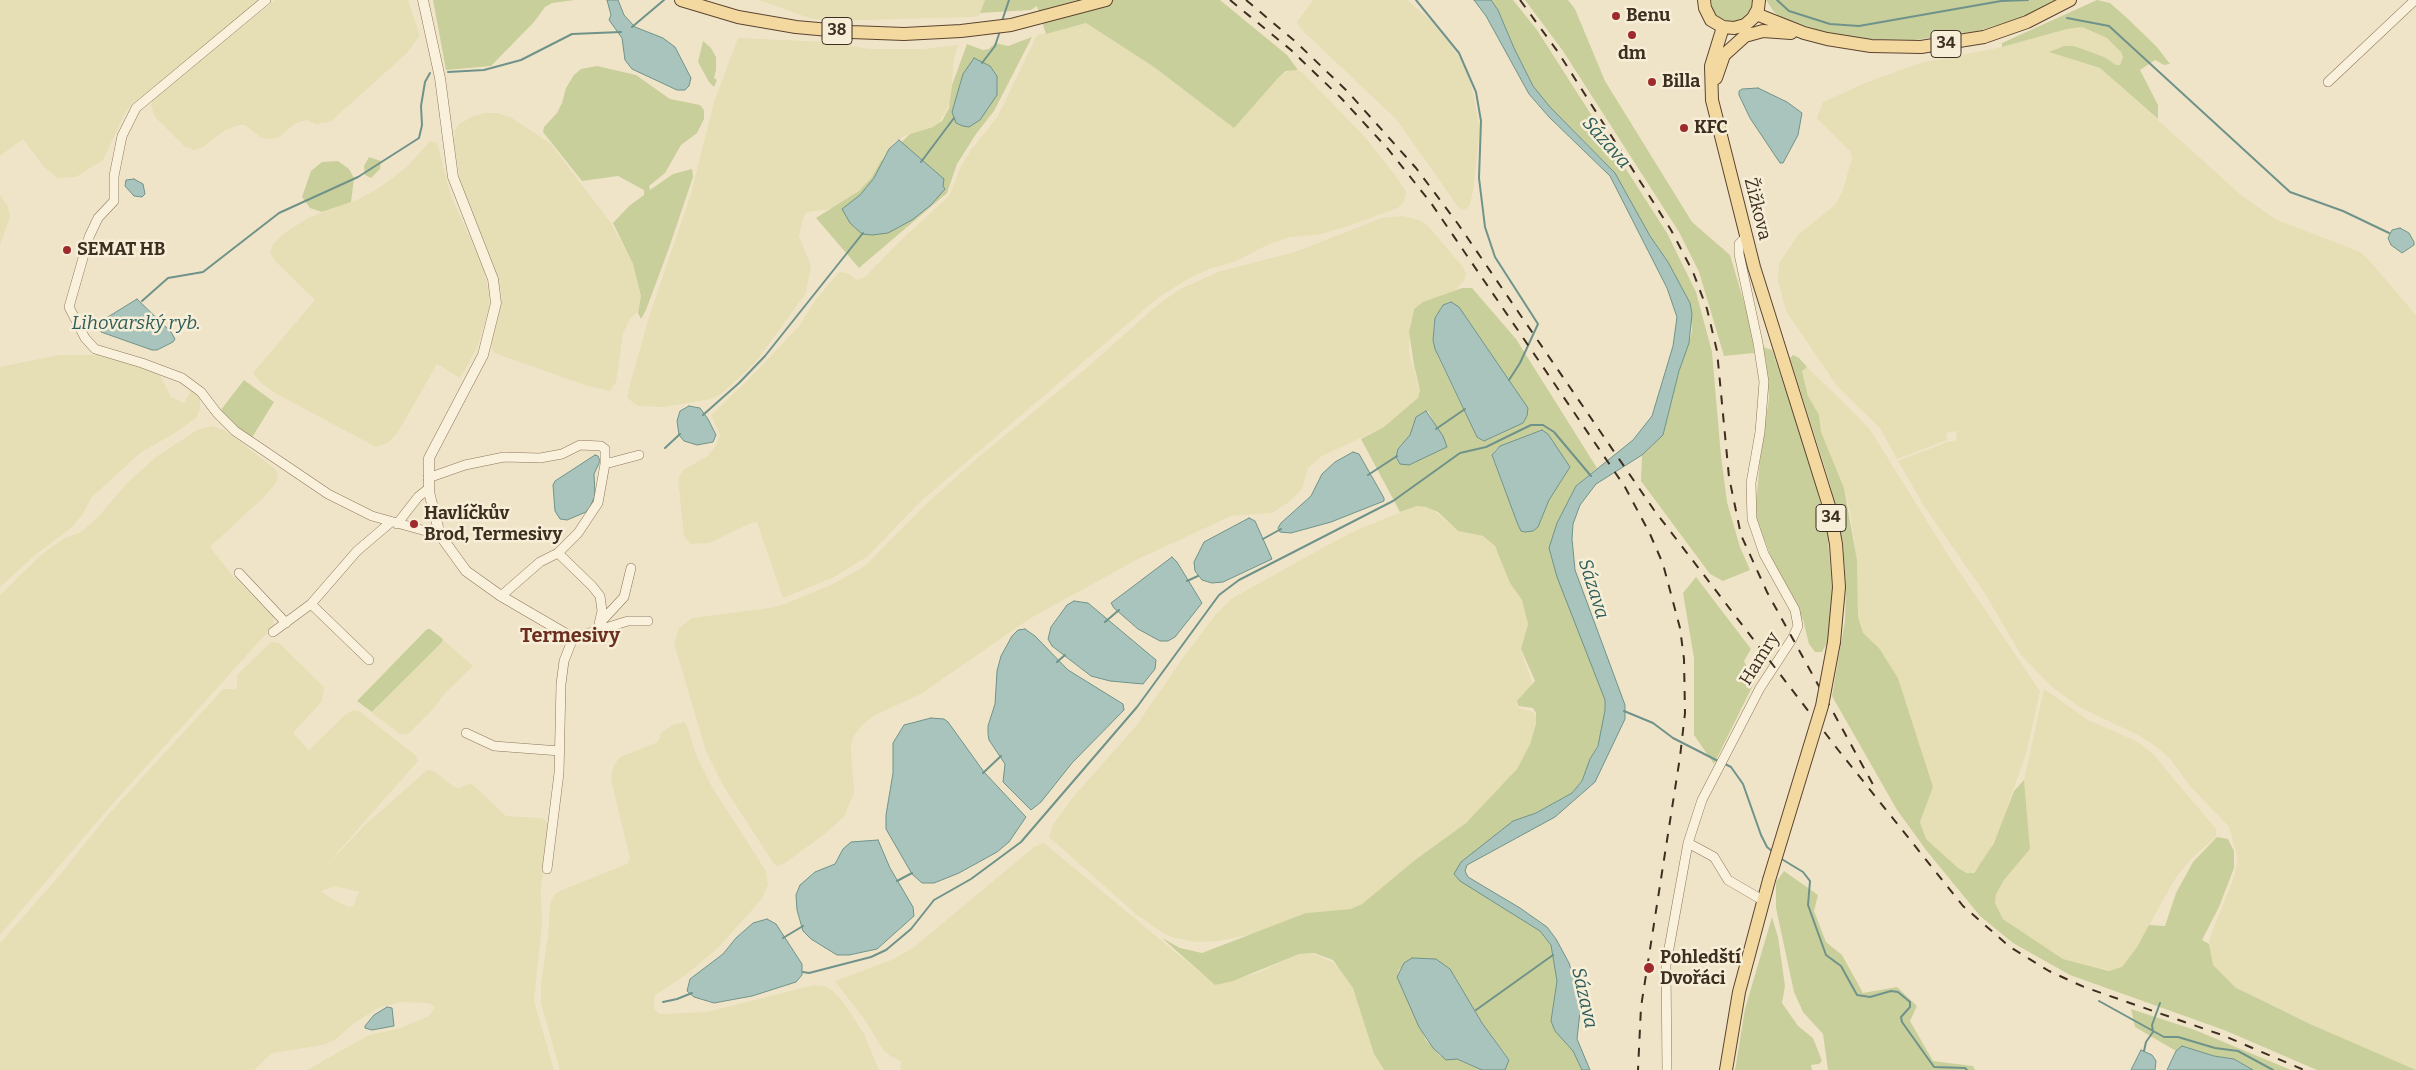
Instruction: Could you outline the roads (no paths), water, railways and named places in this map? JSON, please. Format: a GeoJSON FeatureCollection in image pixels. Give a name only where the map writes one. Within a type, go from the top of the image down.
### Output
{"type":"FeatureCollection","features":[{"type":"Feature","properties":{"kind":"main road","name":"38"},"geometry":{"type":"LineString","coordinates":[[683,1],[766,22],[851,32],[904,34],[1011,25],[1106,0]]}},
{"type":"Feature","properties":{"kind":"main road"},"geometry":{"type":"LineString","coordinates":[[1704,0],[1708,14],[1723,27],[1739,28],[1749,22],[1756,14],[1759,0]]}},
{"type":"Feature","properties":{"kind":"main road","name":"34"},"geometry":{"type":"LineString","coordinates":[[1712,100],[1718,69],[1722,59],[1728,49],[1745,36],[1768,30],[1880,47],[1941,45],[2003,31],[2027,22],[2070,0]]}},
{"type":"Feature","properties":{"kind":"main road","name":"34"},"geometry":{"type":"LineString","coordinates":[[1756,14],[1814,36]]}},
{"type":"Feature","properties":{"kind":"main road","name":"Žižkova"},"geometry":{"type":"LineString","coordinates":[[1723,27],[1711,66],[1712,100],[1746,236],[1818,467],[1835,535],[1839,587],[1834,642],[1822,706],[1764,901]]}},
{"type":"Feature","properties":{"kind":"main road","name":"34"},"geometry":{"type":"LineString","coordinates":[[1726,1070],[1740,992],[1764,901]]}},
{"type":"Feature","properties":{"kind":"street"},"geometry":{"type":"LineString","coordinates":[[266,0],[136,108],[128,120],[118,151],[114,176],[114,201],[98,218],[88,237],[69,308],[84,338],[95,349],[142,363],[182,378],[201,392],[217,413],[254,446],[328,494],[372,516],[440,535]]}},
{"type":"Feature","properties":{"kind":"street"},"geometry":{"type":"LineString","coordinates":[[423,0],[440,78],[453,177],[493,279],[496,303],[483,355],[429,458],[428,483],[440,535],[466,571],[502,596],[573,638]]}},
{"type":"Feature","properties":{"kind":"street"},"geometry":{"type":"LineString","coordinates":[[2328,82],[2415,0]]}},
{"type":"Feature","properties":{"kind":"street","name":"Hamry"},"geometry":{"type":"LineString","coordinates":[[1667,1070],[1666,964],[1688,843],[1702,800],[1760,688],[1796,632],[1798,619],[1764,554],[1752,519],[1751,483],[1760,432],[1764,382],[1738,248],[1746,236]]}},
{"type":"Feature","properties":{"kind":"street"},"geometry":{"type":"LineString","coordinates":[[273,632],[311,604],[357,551],[394,523],[428,483],[465,465],[504,457],[540,458],[562,454],[580,445],[601,446],[605,449],[605,464],[598,503],[592,513],[578,533],[558,553],[540,562],[502,596]]}},
{"type":"Feature","properties":{"kind":"street"},"geometry":{"type":"LineString","coordinates":[[605,464],[639,455]]}},
{"type":"Feature","properties":{"kind":"street"},"geometry":{"type":"LineString","coordinates":[[558,553],[600,596],[602,611],[598,624]]}},
{"type":"Feature","properties":{"kind":"street"},"geometry":{"type":"LineString","coordinates":[[592,631],[624,597],[632,568]]}},
{"type":"Feature","properties":{"kind":"street"},"geometry":{"type":"LineString","coordinates":[[239,573],[286,623]]}},
{"type":"Feature","properties":{"kind":"street"},"geometry":{"type":"LineString","coordinates":[[311,604],[369,660]]}},
{"type":"Feature","properties":{"kind":"street"},"geometry":{"type":"LineString","coordinates":[[547,869],[560,750],[561,684],[564,661],[573,638],[628,621],[648,620]]}},
{"type":"Feature","properties":{"kind":"street"},"geometry":{"type":"LineString","coordinates":[[466,733],[491,746],[560,750]]}},
{"type":"Feature","properties":{"kind":"street"},"geometry":{"type":"LineString","coordinates":[[1688,843],[1714,857],[1728,880],[1764,901]]}},
{"type":"Feature","properties":{"kind":"water"},"geometry":{"type":"Polygon","coordinates":[[[607,0],[618,0],[624,15],[635,27],[663,38],[675,47],[691,78],[689,86],[685,90],[677,90],[632,69],[625,60],[622,38],[609,20],[611,15],[607,0]]]}},
{"type":"Feature","properties":{"kind":"water"},"geometry":{"type":"Polygon","coordinates":[[[1474,0],[1491,0],[1498,10],[1533,86],[1550,107],[1615,173],[1650,236],[1668,262],[1690,303],[1692,314],[1689,343],[1679,371],[1663,435],[1642,455],[1596,484],[1580,505],[1573,524],[1572,539],[1575,570],[1625,705],[1625,719],[1595,782],[1555,817],[1467,865],[1465,871],[1468,877],[1520,908],[1547,927],[1556,939],[1569,963],[1581,1003],[1577,1039],[1590,1070],[1582,1070],[1573,1051],[1555,1031],[1551,1021],[1557,981],[1551,945],[1540,931],[1460,881],[1454,874],[1461,862],[1513,821],[1536,813],[1572,793],[1582,781],[1590,759],[1598,746],[1605,710],[1605,700],[1557,577],[1549,548],[1557,523],[1576,486],[1633,440],[1652,416],[1673,346],[1677,317],[1667,288],[1610,176],[1549,117],[1529,94],[1486,16],[1474,0]]]}},
{"type":"Feature","properties":{"kind":"water"},"geometry":{"type":"Polygon","coordinates":[[[974,58],[990,66],[997,76],[997,95],[980,120],[969,127],[956,123],[952,112],[963,74],[974,58]]]}},
{"type":"Feature","properties":{"kind":"water"},"geometry":{"type":"Polygon","coordinates":[[[1758,88],[1787,102],[1802,113],[1798,135],[1783,163],[1780,163],[1750,118],[1739,95],[1739,91],[1742,89],[1758,88]]]}},
{"type":"Feature","properties":{"kind":"water"},"geometry":{"type":"Polygon","coordinates":[[[899,140],[944,179],[943,186],[945,189],[931,205],[912,220],[888,233],[862,234],[850,223],[842,209],[860,195],[874,178],[889,149],[899,140]]]}},
{"type":"Feature","properties":{"kind":"water"},"geometry":{"type":"Polygon","coordinates":[[[134,179],[143,184],[145,194],[142,197],[134,196],[125,186],[126,180],[134,179]]]}},
{"type":"Feature","properties":{"kind":"water"},"geometry":{"type":"Polygon","coordinates":[[[2400,228],[2409,233],[2414,242],[2414,245],[2402,253],[2391,245],[2388,238],[2392,230],[2400,228]]]}},
{"type":"Feature","properties":{"kind":"water","name":"Lihovarský ryb."},"geometry":{"type":"Polygon","coordinates":[[[137,299],[171,332],[175,339],[173,342],[157,350],[152,350],[101,332],[103,320],[137,299]]]}},
{"type":"Feature","properties":{"kind":"water"},"geometry":{"type":"Polygon","coordinates":[[[1451,302],[1459,307],[1528,408],[1527,416],[1523,423],[1484,441],[1477,437],[1435,349],[1433,340],[1435,318],[1443,305],[1451,302]]]}},
{"type":"Feature","properties":{"kind":"water"},"geometry":{"type":"Polygon","coordinates":[[[689,406],[700,408],[708,419],[716,435],[713,442],[697,445],[684,441],[679,435],[677,421],[680,411],[689,406]]]}},
{"type":"Feature","properties":{"kind":"water"},"geometry":{"type":"Polygon","coordinates":[[[1426,411],[1443,436],[1447,447],[1409,465],[1400,464],[1396,457],[1398,449],[1410,435],[1416,417],[1426,411]]]}},
{"type":"Feature","properties":{"kind":"water"},"geometry":{"type":"Polygon","coordinates":[[[1542,430],[1548,434],[1570,467],[1549,500],[1538,527],[1533,531],[1525,532],[1521,531],[1518,525],[1492,455],[1500,446],[1542,430]]]}},
{"type":"Feature","properties":{"kind":"water"},"geometry":{"type":"Polygon","coordinates":[[[1353,452],[1359,454],[1384,501],[1331,522],[1291,533],[1280,532],[1278,528],[1281,523],[1311,496],[1322,474],[1335,462],[1353,452]]]}},
{"type":"Feature","properties":{"kind":"water"},"geometry":{"type":"Polygon","coordinates":[[[595,455],[598,456],[600,461],[594,474],[595,496],[590,507],[586,512],[567,520],[560,519],[555,511],[553,485],[555,481],[595,455]]]}},
{"type":"Feature","properties":{"kind":"water"},"geometry":{"type":"Polygon","coordinates":[[[1249,518],[1255,521],[1272,559],[1223,582],[1212,583],[1202,580],[1195,571],[1194,562],[1204,542],[1249,518]]]}},
{"type":"Feature","properties":{"kind":"water"},"geometry":{"type":"Polygon","coordinates":[[[1172,557],[1202,603],[1175,637],[1168,641],[1160,641],[1138,629],[1114,608],[1111,603],[1172,557]]]}},
{"type":"Feature","properties":{"kind":"water"},"geometry":{"type":"Polygon","coordinates":[[[1074,601],[1088,603],[1156,660],[1155,669],[1143,684],[1110,681],[1091,676],[1052,646],[1048,639],[1051,627],[1067,605],[1074,601]]]}},
{"type":"Feature","properties":{"kind":"water"},"geometry":{"type":"Polygon","coordinates":[[[1025,629],[1035,636],[1068,670],[1123,704],[1124,710],[1072,763],[1041,802],[1031,810],[1003,782],[1005,764],[989,740],[988,734],[988,726],[995,704],[997,671],[1001,656],[1012,636],[1018,630],[1025,629]]]}},
{"type":"Feature","properties":{"kind":"water"},"geometry":{"type":"Polygon","coordinates":[[[931,718],[944,719],[948,722],[984,772],[1026,817],[1009,842],[997,852],[959,873],[934,883],[922,883],[912,874],[886,829],[886,815],[893,773],[893,743],[904,725],[931,718]]]}},
{"type":"Feature","properties":{"kind":"water"},"geometry":{"type":"Polygon","coordinates":[[[878,840],[890,868],[913,907],[914,916],[877,949],[849,955],[837,955],[811,939],[803,931],[797,910],[796,895],[800,885],[815,872],[835,864],[843,849],[851,842],[878,840]]]}},
{"type":"Feature","properties":{"kind":"water"},"geometry":{"type":"Polygon","coordinates":[[[767,919],[776,924],[802,964],[802,975],[796,982],[752,996],[714,1003],[694,997],[687,991],[690,979],[723,954],[736,938],[753,923],[767,919]]]}},
{"type":"Feature","properties":{"kind":"water"},"geometry":{"type":"Polygon","coordinates":[[[1412,958],[1436,959],[1450,969],[1482,1023],[1509,1060],[1505,1070],[1482,1070],[1457,1059],[1446,1060],[1433,1048],[1419,1027],[1397,977],[1404,963],[1412,958]]]}},
{"type":"Feature","properties":{"kind":"water"},"geometry":{"type":"Polygon","coordinates":[[[387,1007],[392,1008],[394,1026],[372,1030],[365,1028],[374,1015],[387,1007]]]}},
{"type":"Feature","properties":{"kind":"water"},"geometry":{"type":"Polygon","coordinates":[[[2182,1046],[2214,1056],[2234,1059],[2253,1070],[2167,1070],[2176,1051],[2182,1046]]]}},
{"type":"Feature","properties":{"kind":"water"},"geometry":{"type":"Polygon","coordinates":[[[2141,1050],[2152,1055],[2156,1061],[2155,1070],[2131,1070],[2141,1050]]]}},
{"type":"Feature","properties":{"kind":"waterway"},"geometry":{"type":"LineString","coordinates":[[632,27],[664,0]]}},
{"type":"Feature","properties":{"kind":"waterway"},"geometry":{"type":"LineString","coordinates":[[1002,21],[1009,0]]}},
{"type":"Feature","properties":{"kind":"waterway"},"geometry":{"type":"LineString","coordinates":[[1416,0],[1459,53],[1476,92],[1481,121],[1479,178],[1485,227],[1495,257],[1538,324],[1520,363],[1509,380]]}},
{"type":"Feature","properties":{"kind":"waterway"},"geometry":{"type":"LineString","coordinates":[[1777,0],[1789,11],[1830,24],[1859,26],[2001,1],[2028,0]]}},
{"type":"Feature","properties":{"kind":"waterway"},"geometry":{"type":"LineString","coordinates":[[2067,18],[2109,26],[2290,192],[2343,211],[2389,233]]}},
{"type":"Feature","properties":{"kind":"waterway"},"geometry":{"type":"LineString","coordinates":[[982,63],[995,46],[1000,31]]}},
{"type":"Feature","properties":{"kind":"waterway"},"geometry":{"type":"LineString","coordinates":[[448,72],[484,70],[521,60],[572,34],[621,32]]}},
{"type":"Feature","properties":{"kind":"waterway"},"geometry":{"type":"LineString","coordinates":[[142,301],[168,278],[203,272],[279,213],[358,177],[419,138],[422,125],[421,106],[425,82],[430,73]]}},
{"type":"Feature","properties":{"kind":"waterway"},"geometry":{"type":"LineString","coordinates":[[921,162],[954,118]]}},
{"type":"Feature","properties":{"kind":"waterway"},"geometry":{"type":"LineString","coordinates":[[703,415],[739,383],[765,356],[863,233]]}},
{"type":"Feature","properties":{"kind":"waterway"},"geometry":{"type":"LineString","coordinates":[[1436,429],[1465,409]]}},
{"type":"Feature","properties":{"kind":"waterway"},"geometry":{"type":"LineString","coordinates":[[803,972],[809,973],[871,957],[886,950],[911,929],[934,900],[971,879],[1021,842],[1137,707],[1219,595],[1239,580],[1393,501],[1460,453],[1486,447],[1531,425],[1543,425],[1554,432],[1591,476]]}},
{"type":"Feature","properties":{"kind":"waterway"},"geometry":{"type":"LineString","coordinates":[[665,448],[680,434]]}},
{"type":"Feature","properties":{"kind":"waterway"},"geometry":{"type":"LineString","coordinates":[[1368,475],[1397,456]]}},
{"type":"Feature","properties":{"kind":"waterway"},"geometry":{"type":"LineString","coordinates":[[1263,539],[1281,529]]}},
{"type":"Feature","properties":{"kind":"waterway"},"geometry":{"type":"LineString","coordinates":[[1187,581],[1198,576]]}},
{"type":"Feature","properties":{"kind":"waterway"},"geometry":{"type":"LineString","coordinates":[[1105,622],[1119,610]]}},
{"type":"Feature","properties":{"kind":"waterway"},"geometry":{"type":"LineString","coordinates":[[1057,662],[1065,655]]}},
{"type":"Feature","properties":{"kind":"waterway"},"geometry":{"type":"LineString","coordinates":[[1624,711],[1653,723],[1673,738],[1718,761]]}},
{"type":"Feature","properties":{"kind":"waterway"},"geometry":{"type":"LineString","coordinates":[[983,773],[1001,756]]}},
{"type":"Feature","properties":{"kind":"waterway"},"geometry":{"type":"LineString","coordinates":[[1725,764],[1731,767],[1743,784],[1761,835],[1767,847],[1773,852]]}},
{"type":"Feature","properties":{"kind":"waterway"},"geometry":{"type":"LineString","coordinates":[[1780,858],[1803,872],[1810,881],[1808,905],[1826,955],[1841,966],[1857,995],[1870,997],[1891,991],[1898,992],[1910,1002],[1910,1007],[1901,1017],[1902,1022],[1934,1067],[1965,1068],[1967,1070]]}},
{"type":"Feature","properties":{"kind":"waterway"},"geometry":{"type":"LineString","coordinates":[[897,881],[912,873]]}},
{"type":"Feature","properties":{"kind":"waterway"},"geometry":{"type":"LineString","coordinates":[[783,938],[803,926]]}},
{"type":"Feature","properties":{"kind":"waterway"},"geometry":{"type":"LineString","coordinates":[[1476,1010],[1553,955]]}},
{"type":"Feature","properties":{"kind":"waterway"},"geometry":{"type":"LineString","coordinates":[[663,1002],[692,993]]}},
{"type":"Feature","properties":{"kind":"waterway"},"geometry":{"type":"LineString","coordinates":[[2099,1001],[2164,1037],[2178,1037],[2215,1048],[2238,1051],[2273,1070]]}},
{"type":"Feature","properties":{"kind":"waterway"},"geometry":{"type":"LineString","coordinates":[[2144,1051],[2146,1042],[2153,1032],[2152,1025],[2160,1003]]}},
{"type":"Feature","properties":{"kind":"railway"},"geometry":{"type":"LineString","coordinates":[[1230,0],[1291,50],[1341,98],[1388,149],[1431,203],[1625,487],[1650,534],[1663,564],[1680,628],[1684,659],[1685,713],[1680,757],[1641,1007],[1638,1070]]}},
{"type":"Feature","properties":{"kind":"railway"},"geometry":{"type":"LineString","coordinates":[[1246,0],[1297,43],[1348,92],[1416,168],[1458,224],[1654,510],[1839,751],[1963,906],[2010,947],[2049,971],[2084,987],[2222,1035],[2304,1070]]}},
{"type":"Feature","properties":{"kind":"railway"},"geometry":{"type":"LineString","coordinates":[[1520,0],[1558,52],[1671,230],[1693,272],[1707,309],[1717,351],[1729,477],[1741,535],[1767,592],[1876,790]]}},
{"type":"Feature","properties":{"kind":"place","name":"Benu"},"geometry":{"type":"Point","coordinates":[1616,16]}},
{"type":"Feature","properties":{"kind":"place","name":"dm"},"geometry":{"type":"Point","coordinates":[1632,35]}},
{"type":"Feature","properties":{"kind":"place","name":"Billa"},"geometry":{"type":"Point","coordinates":[1652,82]}},
{"type":"Feature","properties":{"kind":"place","name":"KFC"},"geometry":{"type":"Point","coordinates":[1684,128]}},
{"type":"Feature","properties":{"kind":"place","name":"SEMAT HB"},"geometry":{"type":"Point","coordinates":[67,250]}},
{"type":"Feature","properties":{"kind":"place","name":"Havlíčkův Brod, Termesivy"},"geometry":{"type":"Point","coordinates":[414,524]}},
{"type":"Feature","properties":{"kind":"place","name":"Pohledští Dvořáci"},"geometry":{"type":"Point","coordinates":[1649,968]}},
{"type":"Feature","properties":{"kind":"district","name":"Termesivy"},"geometry":{"type":"Point","coordinates":[570,636]}},
{"type":"Feature","properties":{"kind":"water label","name":"Sázava"},"geometry":{"type":"Point","coordinates":[1606,143]}},
{"type":"Feature","properties":{"kind":"water label","name":"Sázava"},"geometry":{"type":"Point","coordinates":[1593,589]}},
{"type":"Feature","properties":{"kind":"water label","name":"Sázava"},"geometry":{"type":"Point","coordinates":[1584,998]}}]}
